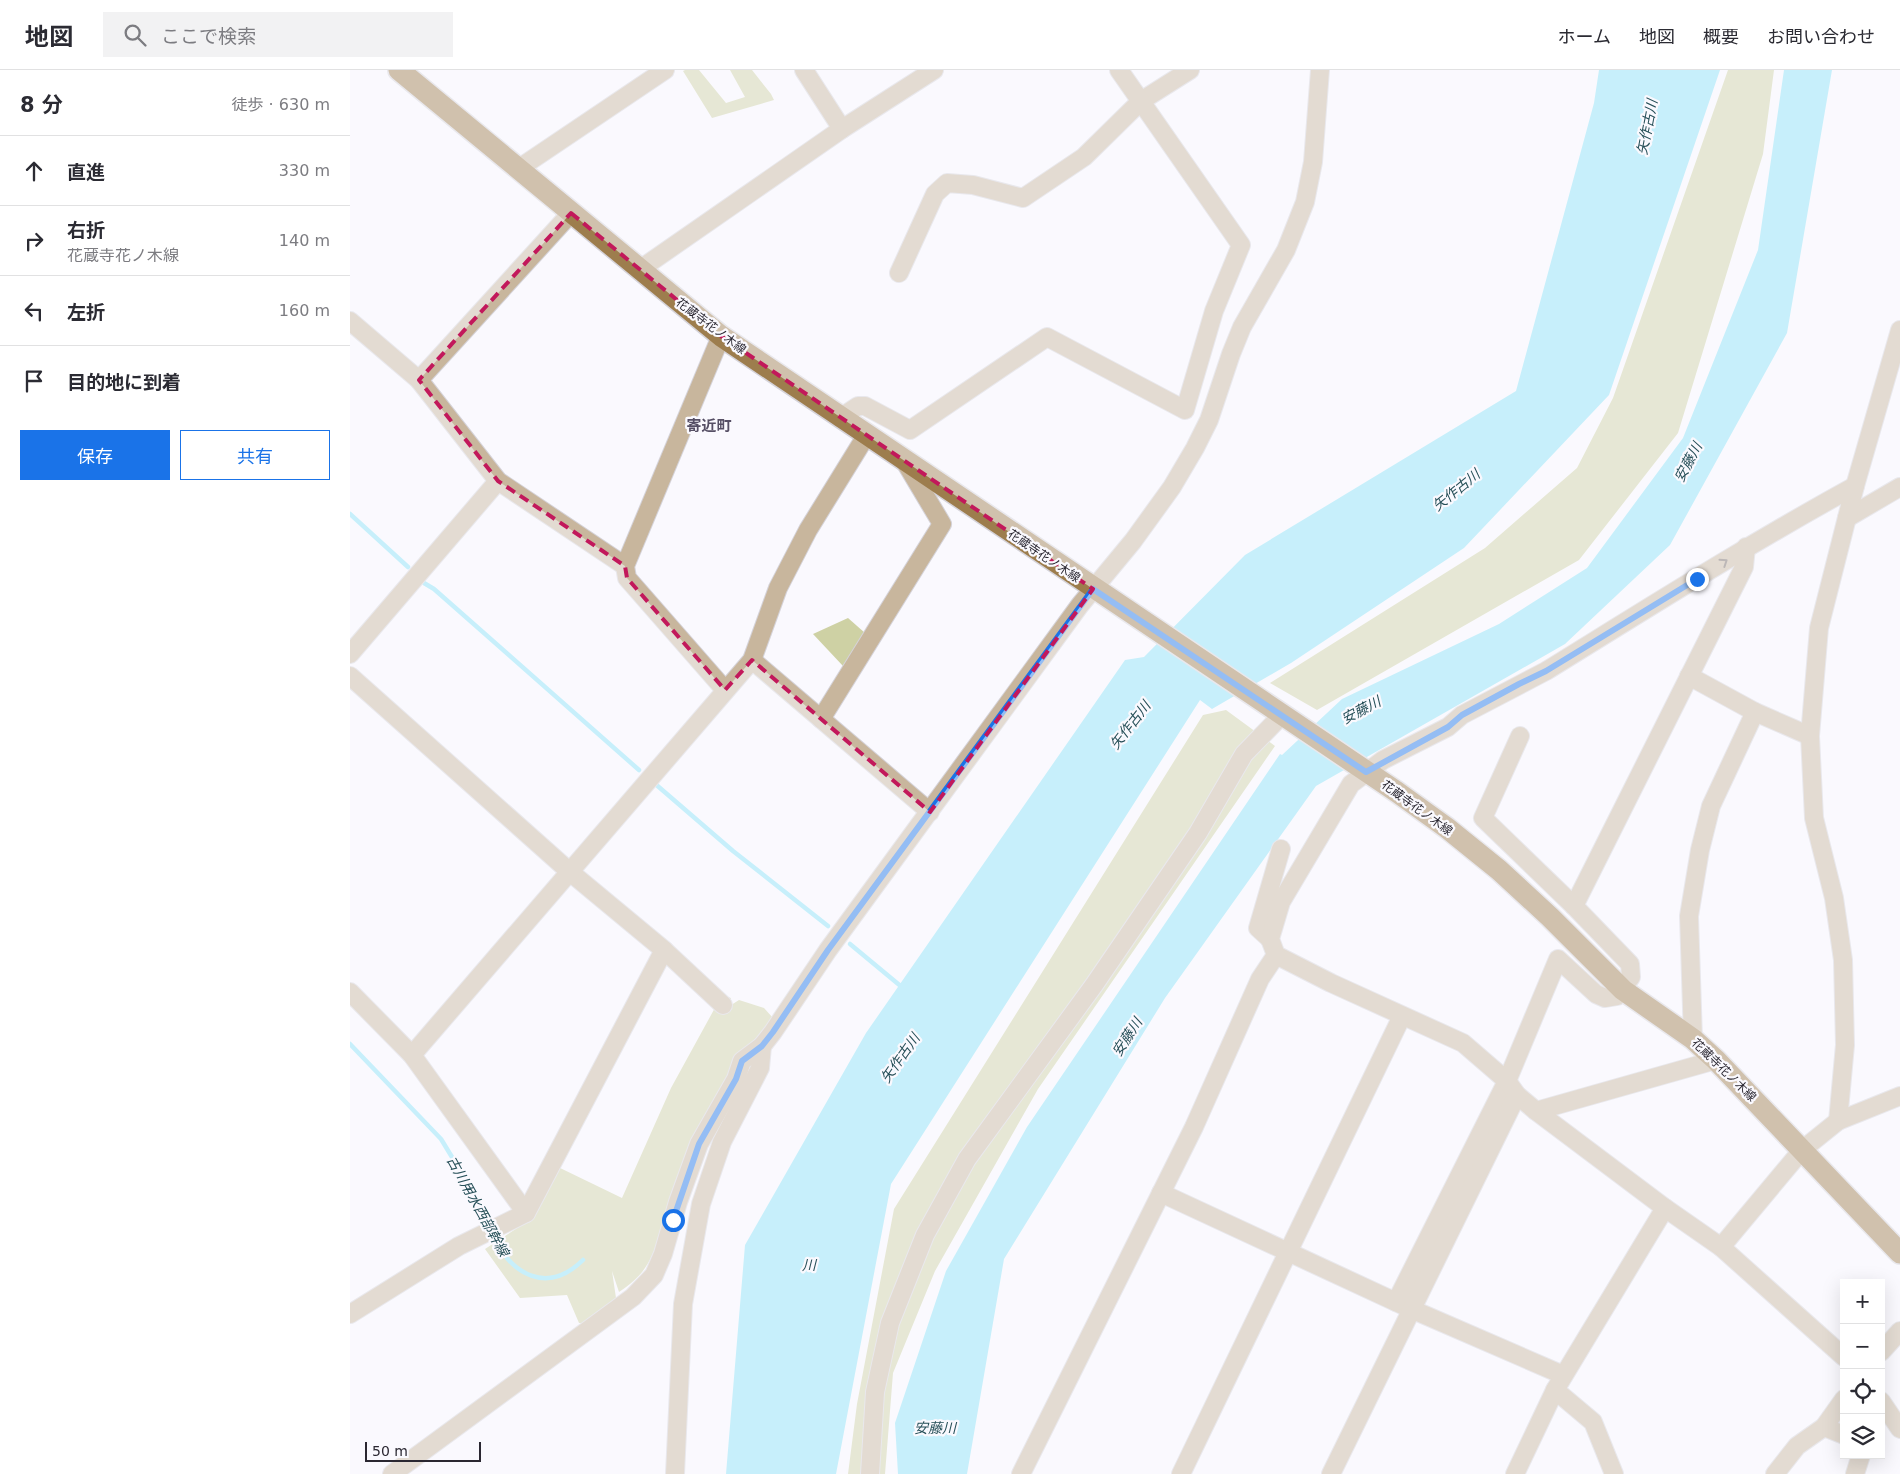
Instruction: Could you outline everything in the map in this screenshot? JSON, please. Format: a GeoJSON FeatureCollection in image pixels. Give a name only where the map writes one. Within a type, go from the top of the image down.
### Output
{"type":"FeatureCollection","features":[{"type":"Feature","properties":{"kind":"main road","name":"花蔵寺花ノ木線"},"geometry":{"type":"LineString","coordinates":[[399,70],[721,336],[1447,828],[1499,870],[1550,917],[1623,990],[1693,1039],[1716,1060],[1900,1253]]}},
{"type":"Feature","properties":{"kind":"street"},"geometry":{"type":"LineString","coordinates":[[518,169],[665,70]]}},
{"type":"Feature","properties":{"kind":"street"},"geometry":{"type":"LineString","coordinates":[[804,70],[842,129]]}},
{"type":"Feature","properties":{"kind":"street"},"geometry":{"type":"LineString","coordinates":[[639,270],[842,129],[934,70]]}},
{"type":"Feature","properties":{"kind":"street"},"geometry":{"type":"LineString","coordinates":[[840,418],[858,406],[865,406],[910,430],[1047,337],[1185,410],[1214,311],[1241,245],[1120,70]]}},
{"type":"Feature","properties":{"kind":"street"},"geometry":{"type":"LineString","coordinates":[[899,273],[935,194],[947,183],[973,185],[1023,198],[1084,157],[1141,101],[1190,70]]}},
{"type":"Feature","properties":{"kind":"street"},"geometry":{"type":"LineString","coordinates":[[392,1474],[633,1297],[654,1275],[664,1254],[678,1202],[699,1144],[736,1079],[742,1061],[762,1046],[828,950],[1097,591],[1172,487],[1195,448],[1209,420],[1224,373],[1242,327],[1286,250],[1304,202],[1313,162],[1320,70]]}},
{"type":"Feature","properties":{"kind":"street"},"geometry":{"type":"LineString","coordinates":[[419,380],[571,213]]}},
{"type":"Feature","properties":{"kind":"street"},"geometry":{"type":"LineString","coordinates":[[350,321],[419,380],[498,481],[625,566]]}},
{"type":"Feature","properties":{"kind":"street"},"geometry":{"type":"LineString","coordinates":[[721,336],[625,566],[627,578],[725,690]]}},
{"type":"Feature","properties":{"kind":"street"},"geometry":{"type":"LineString","coordinates":[[1838,1121],[1845,1045],[1843,960],[1834,898],[1814,818],[1810,736],[1819,628],[1855,486],[1899,338]]}},
{"type":"Feature","properties":{"kind":"street"},"geometry":{"type":"LineString","coordinates":[[412,1055],[752,660],[778,588],[808,530],[866,436]]}},
{"type":"Feature","properties":{"kind":"street"},"geometry":{"type":"LineString","coordinates":[[821,719],[942,524],[905,462]]}},
{"type":"Feature","properties":{"kind":"street"},"geometry":{"type":"LineString","coordinates":[[350,654],[498,481]]}},
{"type":"Feature","properties":{"kind":"street"},"geometry":{"type":"LineString","coordinates":[[1021,1474],[1194,1126],[1273,947],[1281,902],[1351,784],[1362,769],[1448,727],[1462,715],[1546,671],[1714,569],[1746,547],[1855,486]]}},
{"type":"Feature","properties":{"kind":"street"},"geometry":{"type":"LineString","coordinates":[[1847,518],[1900,487]]}},
{"type":"Feature","properties":{"kind":"street"},"geometry":{"type":"LineString","coordinates":[[1574,906],[1744,567],[1746,547]]}},
{"type":"Feature","properties":{"kind":"street"},"geometry":{"type":"LineString","coordinates":[[752,660],[930,812]]}},
{"type":"Feature","properties":{"kind":"street"},"geometry":{"type":"LineString","coordinates":[[350,676],[570,872],[664,950],[723,1005]]}},
{"type":"Feature","properties":{"kind":"street"},"geometry":{"type":"LineString","coordinates":[[1689,676],[1756,712],[1810,736]]}},
{"type":"Feature","properties":{"kind":"street"},"geometry":{"type":"LineString","coordinates":[[1693,1039],[1689,916],[1700,850],[1711,806],[1756,712]]}},
{"type":"Feature","properties":{"kind":"street"},"geometry":{"type":"LineString","coordinates":[[870,1474],[875,1392],[890,1323],[925,1235],[967,1159],[1094,985],[1198,833],[1244,754],[1281,715]]}},
{"type":"Feature","properties":{"kind":"street"},"geometry":{"type":"LineString","coordinates":[[1331,1474],[1404,1306],[1512,1088],[1558,959],[1596,994],[1605,998],[1617,996],[1631,977],[1630,964],[1574,906],[1483,818],[1520,736]]}},
{"type":"Feature","properties":{"kind":"street"},"geometry":{"type":"LineString","coordinates":[[1281,849],[1258,928],[1273,947],[1402,1016],[1463,1043],[1536,1111],[1665,1208],[1721,1247],[1840,1353]]}},
{"type":"Feature","properties":{"kind":"street"},"geometry":{"type":"LineString","coordinates":[[350,1314],[459,1246],[526,1213],[664,950]]}},
{"type":"Feature","properties":{"kind":"street"},"geometry":{"type":"LineString","coordinates":[[350,992],[412,1055],[526,1213]]}},
{"type":"Feature","properties":{"kind":"street"},"geometry":{"type":"LineString","coordinates":[[1181,1474],[1402,1016]]}},
{"type":"Feature","properties":{"kind":"street"},"geometry":{"type":"LineString","coordinates":[[675,1474],[683,1304],[700,1204],[714,1159],[760,1068],[762,1046]]}},
{"type":"Feature","properties":{"kind":"street"},"geometry":{"type":"LineString","coordinates":[[1536,1111],[1716,1060]]}},
{"type":"Feature","properties":{"kind":"street"},"geometry":{"type":"LineString","coordinates":[[1721,1247],[1802,1150],[1838,1121],[1900,1096]]}},
{"type":"Feature","properties":{"kind":"street"},"geometry":{"type":"LineString","coordinates":[[1160,1193],[1404,1306],[1559,1383],[1593,1422],[1614,1474]]}},
{"type":"Feature","properties":{"kind":"street"},"geometry":{"type":"LineString","coordinates":[[1515,1474],[1559,1383],[1665,1208]]}},
{"type":"Feature","properties":{"kind":"street"},"geometry":{"type":"LineString","coordinates":[[1885,1347],[1900,1330]]}},
{"type":"Feature","properties":{"kind":"street"},"geometry":{"type":"LineString","coordinates":[[1775,1474],[1796,1446],[1824,1427],[1840,1405]]}},
{"type":"Feature","properties":{"kind":"street"},"geometry":{"type":"LineString","coordinates":[[1885,1407],[1900,1429]]}},
{"type":"Feature","properties":{"kind":"street"},"geometry":{"type":"LineString","coordinates":[[1824,1427],[1840,1433]]}},
{"type":"Feature","properties":{"kind":"street"},"geometry":{"type":"LineString","coordinates":[[1855,1474],[1860,1459]]}},
{"type":"Feature","properties":{"kind":"highlighted area"},"geometry":{"type":"Polygon","coordinates":[[[571,213],[721,336],[1093,589],[930,812],[752,660],[725,690],[627,578],[625,566],[498,481],[419,380],[571,213]]]}},
{"type":"Feature","properties":{"kind":"green space"},"geometry":{"type":"Polygon","coordinates":[[[699,70],[726,103],[745,97],[730,70],[752,70],[774,100],[712,118],[683,71],[699,70]]]}},
{"type":"Feature","properties":{"kind":"green space"},"geometry":{"type":"Polygon","coordinates":[[[1728,70],[1774,70],[1763,154],[1678,433],[1579,560],[1317,710],[1270,683],[1485,548],[1577,468],[1613,398],[1728,70]]]}},
{"type":"Feature","properties":{"kind":"green space"},"geometry":{"type":"Polygon","coordinates":[[[848,618],[865,633],[843,666],[813,634],[848,618]]]}},
{"type":"Feature","properties":{"kind":"green space"},"geometry":{"type":"Polygon","coordinates":[[[1226,710],[1275,746],[1038,1089],[935,1271],[893,1373],[885,1474],[848,1474],[857,1404],[894,1209],[1203,715],[1226,710]]]}},
{"type":"Feature","properties":{"kind":"green space"},"geometry":{"type":"Polygon","coordinates":[[[722,995],[731,998],[728,1007],[739,1000],[764,1008],[773,1018],[744,1060],[707,1127],[673,1195],[655,1248],[643,1271],[619,1292],[612,1271],[616,1298],[587,1323],[579,1323],[567,1295],[520,1298],[485,1249],[531,1219],[558,1167],[622,1198],[671,1088],[722,995]]]}},
{"type":"Feature","properties":{"kind":"water"},"geometry":{"type":"Polygon","coordinates":[[[1599,70],[1720,70],[1609,395],[1464,548],[1291,663],[1212,709],[1200,700],[891,1184],[836,1474],[726,1474],[745,1245],[866,1033],[1125,660],[1144,657],[1245,555],[1516,391],[1594,103],[1599,70]]]}},
{"type":"Feature","properties":{"kind":"water","name":"安藤川"},"geometry":{"type":"Polygon","coordinates":[[[1784,70],[1832,70],[1787,333],[1670,545],[1565,644],[1316,786],[1165,998],[1004,1259],[967,1474],[898,1474],[895,1423],[946,1271],[1027,1127],[1280,754],[1282,755],[1342,699],[1499,624],[1587,568],[1683,438],[1758,250],[1784,70]]]}},
{"type":"Feature","properties":{"kind":"waterway"},"geometry":{"type":"LineString","coordinates":[[350,514],[408,567]]}},
{"type":"Feature","properties":{"kind":"waterway"},"geometry":{"type":"LineString","coordinates":[[421,579],[639,770]]}},
{"type":"Feature","properties":{"kind":"waterway"},"geometry":{"type":"LineString","coordinates":[[653,782],[733,851],[828,926]]}},
{"type":"Feature","properties":{"kind":"waterway"},"geometry":{"type":"LineString","coordinates":[[850,944],[903,988]]}},
{"type":"Feature","properties":{"kind":"waterway","name":"古川用水西部幹線"},"geometry":{"type":"LineString","coordinates":[[350,1044],[441,1139],[472,1190],[490,1228]]}},
{"type":"Feature","properties":{"kind":"waterway","name":"古川用水西部幹線"},"geometry":{"type":"LineString","coordinates":[[493,1235],[510,1261],[520,1270],[531,1276],[543,1278],[556,1276],[570,1271],[583,1260]]}},
{"type":"Feature","properties":{"kind":"district","name":"寄近町"},"geometry":{"type":"Point","coordinates":[709,426]}},
{"type":"Feature","properties":{"kind":"route"},"geometry":{"type":"LineString","coordinates":[[673,1220],[699,1144],[736,1079],[742,1061],[762,1046],[773,1032],[828,950],[1093,589],[1366,772],[1383,760],[1448,727],[1462,715],[1546,671],[1697,579]]}},
{"type":"Feature","properties":{"kind":"water label","name":"矢作古川"},"geometry":{"type":"Point","coordinates":[1647,127]}},
{"type":"Feature","properties":{"kind":"water label","name":"矢作古川"},"geometry":{"type":"Point","coordinates":[1456,490]}},
{"type":"Feature","properties":{"kind":"water label","name":"矢作古川"},"geometry":{"type":"Point","coordinates":[1130,725]}},
{"type":"Feature","properties":{"kind":"water label","name":"矢作古川"},"geometry":{"type":"Point","coordinates":[900,1058]}},
{"type":"Feature","properties":{"kind":"water label","name":"川"},"geometry":{"type":"Point","coordinates":[809,1265]}}]}
